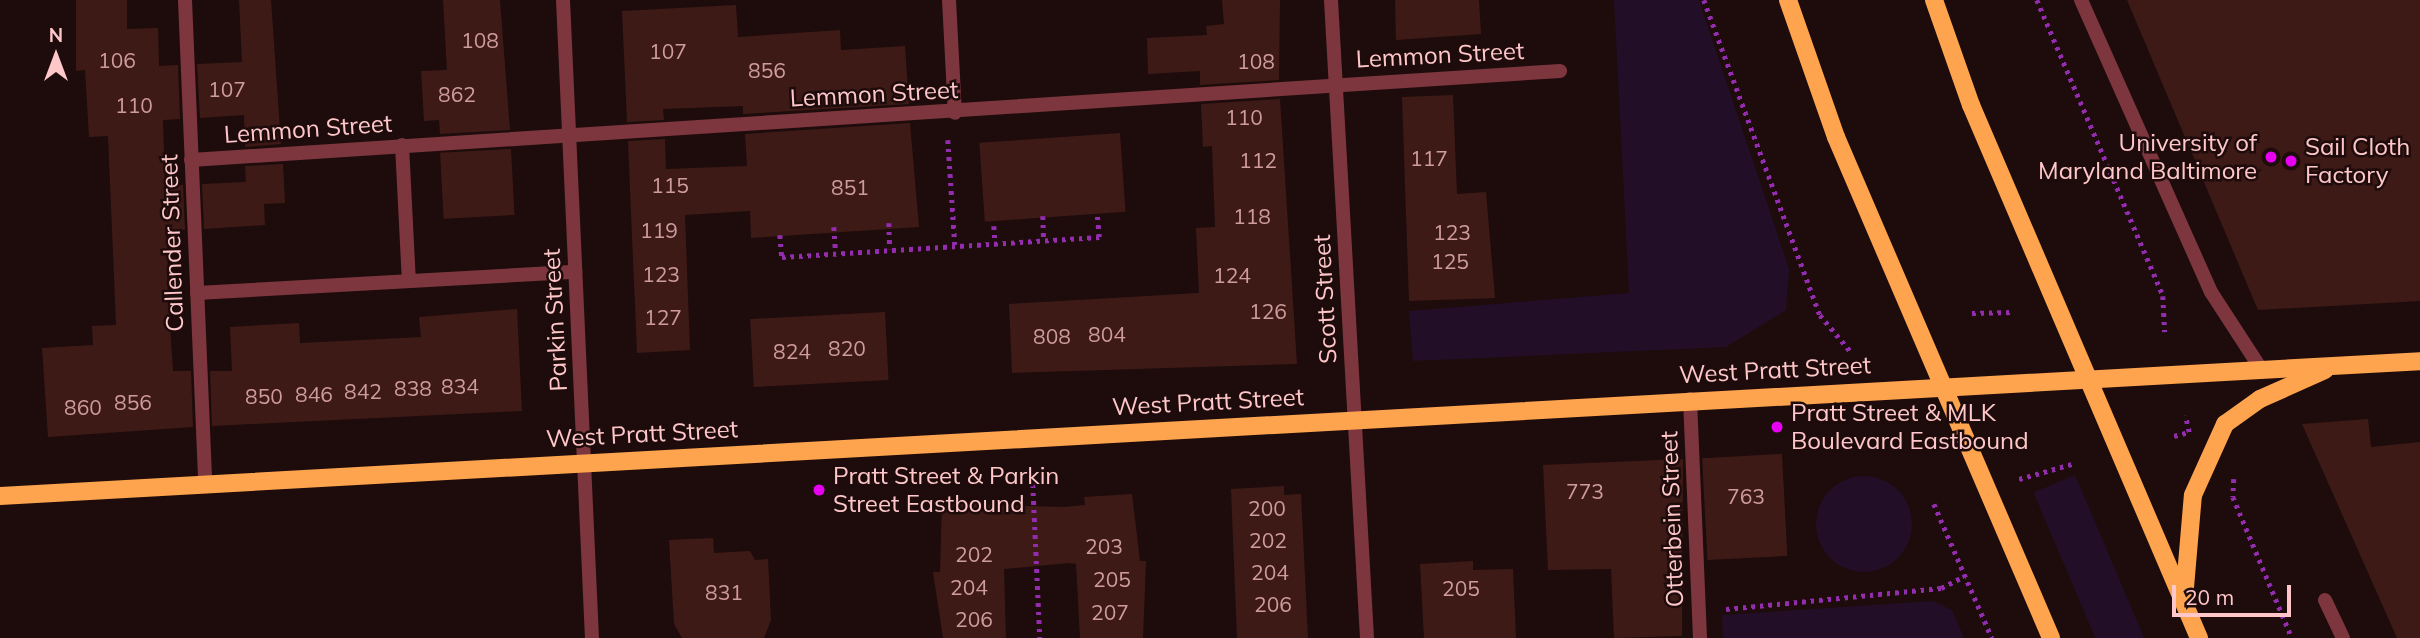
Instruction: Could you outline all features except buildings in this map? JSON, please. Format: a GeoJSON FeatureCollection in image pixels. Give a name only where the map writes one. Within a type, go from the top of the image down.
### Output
{"type":"FeatureCollection","features":[{"type":"Feature","properties":{"kind":"main road"},"geometry":{"type":"LineString","coordinates":[[1788,0],[1836,137],[2051,638]]}},
{"type":"Feature","properties":{"kind":"main road"},"geometry":{"type":"LineString","coordinates":[[1934,0],[2087,378],[2199,638]]}},
{"type":"Feature","properties":{"kind":"main road","name":"West Pratt Street"},"geometry":{"type":"LineString","coordinates":[[0,496],[1690,399],[2420,361]]}},
{"type":"Feature","properties":{"kind":"main road"},"geometry":{"type":"LineString","coordinates":[[2184,603],[2193,495],[2225,424],[2260,399],[2338,365]]}},
{"type":"Feature","properties":{"kind":"street","name":"Callender Street"},"geometry":{"type":"LineString","coordinates":[[185,0],[205,484]]}},
{"type":"Feature","properties":{"kind":"street","name":"Parkin Street"},"geometry":{"type":"LineString","coordinates":[[563,0],[592,638]]}},
{"type":"Feature","properties":{"kind":"street"},"geometry":{"type":"LineString","coordinates":[[949,0],[955,113]]}},
{"type":"Feature","properties":{"kind":"street","name":"Scott Street"},"geometry":{"type":"LineString","coordinates":[[1331,0],[1367,638]]}},
{"type":"Feature","properties":{"kind":"street"},"geometry":{"type":"LineString","coordinates":[[2081,0],[2211,292],[2261,369]]}},
{"type":"Feature","properties":{"kind":"street","name":"Lemmon Street"},"geometry":{"type":"LineString","coordinates":[[191,160],[569,133],[955,113],[1335,84],[1560,71]]}},
{"type":"Feature","properties":{"kind":"street"},"geometry":{"type":"LineString","coordinates":[[402,145],[410,281]]}},
{"type":"Feature","properties":{"kind":"street"},"geometry":{"type":"LineString","coordinates":[[197,293],[575,272]]}},
{"type":"Feature","properties":{"kind":"street","name":"Otterbein Street"},"geometry":{"type":"LineString","coordinates":[[1690,399],[1700,638]]}},
{"type":"Feature","properties":{"kind":"street"},"geometry":{"type":"LineString","coordinates":[[2325,600],[2343,638]]}},
{"type":"Feature","properties":{"kind":"path"},"geometry":{"type":"LineString","coordinates":[[1704,0],[1820,315],[1851,352]]}},
{"type":"Feature","properties":{"kind":"path"},"geometry":{"type":"LineString","coordinates":[[2038,0],[2163,296],[2165,332]]}},
{"type":"Feature","properties":{"kind":"path"},"geometry":{"type":"LineString","coordinates":[[948,136],[956,245]]}},
{"type":"Feature","properties":{"kind":"path"},"geometry":{"type":"LineString","coordinates":[[780,234],[782,257],[1099,237],[1097,213]]}},
{"type":"Feature","properties":{"kind":"path"},"geometry":{"type":"LineString","coordinates":[[1042,216],[1044,240]]}},
{"type":"Feature","properties":{"kind":"path"},"geometry":{"type":"LineString","coordinates":[[889,223],[891,249]]}},
{"type":"Feature","properties":{"kind":"path"},"geometry":{"type":"LineString","coordinates":[[994,226],[995,242]]}},
{"type":"Feature","properties":{"kind":"path"},"geometry":{"type":"LineString","coordinates":[[834,227],[836,253]]}},
{"type":"Feature","properties":{"kind":"path"},"geometry":{"type":"LineString","coordinates":[[1972,313],[2014,312]]}},
{"type":"Feature","properties":{"kind":"path"},"geometry":{"type":"LineString","coordinates":[[2174,436],[2189,432],[2185,415]]}},
{"type":"Feature","properties":{"kind":"path"},"geometry":{"type":"LineString","coordinates":[[2019,480],[2075,463]]}},
{"type":"Feature","properties":{"kind":"path"},"geometry":{"type":"LineString","coordinates":[[2235,474],[2233,497],[2292,638]]}},
{"type":"Feature","properties":{"kind":"path"},"geometry":{"type":"LineString","coordinates":[[1033,484],[1040,638]]}},
{"type":"Feature","properties":{"kind":"path"},"geometry":{"type":"LineString","coordinates":[[1934,504],[1992,638]]}},
{"type":"Feature","properties":{"kind":"path"},"geometry":{"type":"LineString","coordinates":[[1714,610],[1941,588],[1965,576]]}},
{"type":"Feature","properties":{"kind":"shaded area"},"geometry":{"type":"Polygon","coordinates":[[[1614,0],[1699,0],[1789,269],[1786,310],[1726,347],[1413,361],[1409,311],[1629,293],[1614,0]]]}},
{"type":"Feature","properties":{"kind":"shaded area"},"geometry":{"type":"Polygon","coordinates":[[[2075,475],[2144,638],[2095,638],[2034,493],[2075,475]]]}},
{"type":"Feature","properties":{"kind":"shaded area"},"geometry":{"type":"Polygon","coordinates":[[[1864,476],[1882,479],[1898,490],[1909,506],[1912,524],[1909,542],[1898,558],[1882,569],[1864,572],[1846,569],[1830,558],[1819,542],[1816,524],[1819,506],[1830,490],[1846,479],[1864,476]]]}},
{"type":"Feature","properties":{"kind":"shaded area"},"geometry":{"type":"Polygon","coordinates":[[[1933,601],[1952,610],[1964,638],[1723,638],[1722,615],[1933,601]]]}},
{"type":"Feature","properties":{"kind":"place","name":"University of Maryland Baltimore"},"geometry":{"type":"Point","coordinates":[2271,157]}},
{"type":"Feature","properties":{"kind":"place","name":"Sail Cloth Factory"},"geometry":{"type":"Point","coordinates":[2291,161]}},
{"type":"Feature","properties":{"kind":"place","name":"Pratt Street & MLK Boulevard Eastbound"},"geometry":{"type":"Point","coordinates":[1777,427]}},
{"type":"Feature","properties":{"kind":"place","name":"Pratt Street & Parkin Street Eastbound"},"geometry":{"type":"Point","coordinates":[819,490]}}]}
